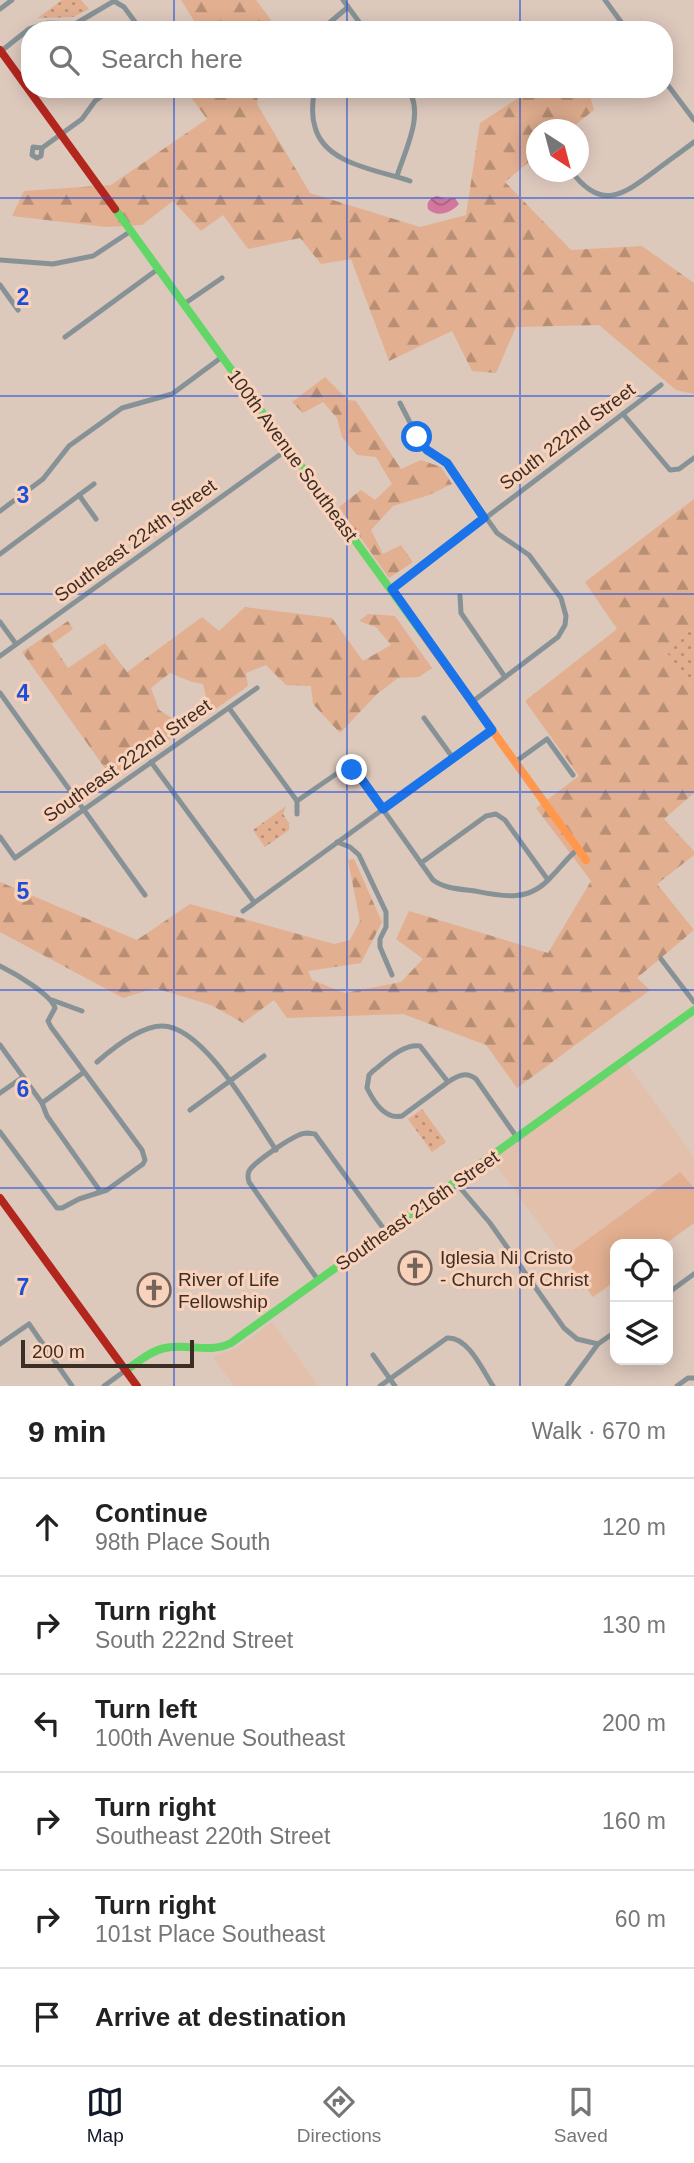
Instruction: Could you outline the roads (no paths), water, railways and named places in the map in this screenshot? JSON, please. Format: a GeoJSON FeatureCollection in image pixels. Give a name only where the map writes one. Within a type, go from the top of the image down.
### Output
{"type":"FeatureCollection","features":[{"type":"Feature","properties":{"kind":"street"},"geometry":{"type":"LineString","coordinates":[[0,9],[12,0]]}},
{"type":"Feature","properties":{"kind":"street"},"geometry":{"type":"LineString","coordinates":[[344,0],[359,21]]}},
{"type":"Feature","properties":{"kind":"street"},"geometry":{"type":"LineString","coordinates":[[617,0],[607,2],[621,21]]}},
{"type":"Feature","properties":{"kind":"street"},"geometry":{"type":"LineString","coordinates":[[80,21],[109,2],[117,1],[134,21]]}},
{"type":"Feature","properties":{"kind":"street"},"geometry":{"type":"LineString","coordinates":[[331,21],[348,6]]}},
{"type":"Feature","properties":{"kind":"street"},"geometry":{"type":"LineString","coordinates":[[0,51],[21,35]]}},
{"type":"Feature","properties":{"kind":"street","name":"100th Avenue Southeast"},"geometry":{"type":"LineString","coordinates":[[0,51],[21,80]]}},
{"type":"Feature","properties":{"kind":"street"},"geometry":{"type":"LineString","coordinates":[[673,92],[694,120]]}},
{"type":"Feature","properties":{"kind":"street","name":"100th Avenue Southeast"},"geometry":{"type":"LineString","coordinates":[[35,98],[586,860]]}},
{"type":"Feature","properties":{"kind":"street"},"geometry":{"type":"LineString","coordinates":[[42,148],[82,119],[99,98]]}},
{"type":"Feature","properties":{"kind":"street"},"geometry":{"type":"LineString","coordinates":[[314,98],[313,121],[326,147],[340,158],[410,181]]}},
{"type":"Feature","properties":{"kind":"street"},"geometry":{"type":"LineString","coordinates":[[397,176],[416,110],[413,98]]}},
{"type":"Feature","properties":{"kind":"street"},"geometry":{"type":"LineString","coordinates":[[582,182],[590,190],[606,195],[628,191],[694,142]]}},
{"type":"Feature","properties":{"kind":"street"},"geometry":{"type":"LineString","coordinates":[[0,260],[53,264],[93,256],[131,231]]}},
{"type":"Feature","properties":{"kind":"street"},"geometry":{"type":"LineString","coordinates":[[65,337],[158,269]]}},
{"type":"Feature","properties":{"kind":"street"},"geometry":{"type":"LineString","coordinates":[[184,304],[222,278]]}},
{"type":"Feature","properties":{"kind":"street"},"geometry":{"type":"LineString","coordinates":[[0,285],[18,310]]}},
{"type":"Feature","properties":{"kind":"street"},"geometry":{"type":"LineString","coordinates":[[0,511],[43,480],[69,446],[122,408],[172,394],[222,357]]}},
{"type":"Feature","properties":{"kind":"street","name":"South 222nd Street"},"geometry":{"type":"LineString","coordinates":[[392,589],[661,386]]}},
{"type":"Feature","properties":{"kind":"street"},"geometry":{"type":"LineString","coordinates":[[401,403],[420,442],[447,463],[484,518],[500,536],[529,555],[561,598],[566,616],[565,625],[558,636],[472,702]]}},
{"type":"Feature","properties":{"kind":"street"},"geometry":{"type":"LineString","coordinates":[[623,414],[667,468],[673,471],[679,469],[694,458]]}},
{"type":"Feature","properties":{"kind":"street","name":"Southeast 224th Street"},"geometry":{"type":"LineString","coordinates":[[0,656],[288,449]]}},
{"type":"Feature","properties":{"kind":"street"},"geometry":{"type":"LineString","coordinates":[[0,554],[94,484]]}},
{"type":"Feature","properties":{"kind":"street"},"geometry":{"type":"LineString","coordinates":[[79,495],[96,519]]}},
{"type":"Feature","properties":{"kind":"street"},"geometry":{"type":"LineString","coordinates":[[460,596],[461,613],[505,677]]}},
{"type":"Feature","properties":{"kind":"street"},"geometry":{"type":"LineString","coordinates":[[0,622],[16,644]]}},
{"type":"Feature","properties":{"kind":"street","name":"Southeast 222nd Street"},"geometry":{"type":"LineString","coordinates":[[0,837],[15,858],[257,688]]}},
{"type":"Feature","properties":{"kind":"street"},"geometry":{"type":"LineString","coordinates":[[0,693],[145,895]]}},
{"type":"Feature","properties":{"kind":"street"},"geometry":{"type":"LineString","coordinates":[[229,708],[297,801],[297,814]]}},
{"type":"Feature","properties":{"kind":"street"},"geometry":{"type":"LineString","coordinates":[[424,718],[453,758]]}},
{"type":"Feature","properties":{"kind":"street"},"geometry":{"type":"LineString","coordinates":[[243,911],[492,730]]}},
{"type":"Feature","properties":{"kind":"street"},"geometry":{"type":"LineString","coordinates":[[515,762],[547,739],[573,775]]}},
{"type":"Feature","properties":{"kind":"street"},"geometry":{"type":"LineString","coordinates":[[297,801],[349,769],[351,762],[358,761],[363,768],[360,777]]}},
{"type":"Feature","properties":{"kind":"street"},"geometry":{"type":"LineString","coordinates":[[151,762],[254,902]]}},
{"type":"Feature","properties":{"kind":"street"},"geometry":{"type":"LineString","coordinates":[[349,769],[360,777],[433,880],[440,884],[514,897],[533,892],[578,849]]}},
{"type":"Feature","properties":{"kind":"street"},"geometry":{"type":"LineString","coordinates":[[421,863],[491,814],[501,816],[505,820],[548,880]]}},
{"type":"Feature","properties":{"kind":"street"},"geometry":{"type":"LineString","coordinates":[[337,842],[350,847],[359,855],[386,912],[386,928],[380,939],[380,947],[392,975]]}},
{"type":"Feature","properties":{"kind":"street"},"geometry":{"type":"LineString","coordinates":[[661,960],[694,1002]]}},
{"type":"Feature","properties":{"kind":"street"},"geometry":{"type":"LineString","coordinates":[[0,966],[25,979],[31,987],[52,999],[82,1011]]}},
{"type":"Feature","properties":{"kind":"street"},"geometry":{"type":"LineString","coordinates":[[0,1132],[57,1208],[107,1190],[145,1160],[142,1150],[48,1021],[55,1008],[52,999]]}},
{"type":"Feature","properties":{"kind":"street","name":"Southeast 216th Street"},"geometry":{"type":"LineString","coordinates":[[126,1370],[162,1348],[225,1347],[519,1139],[694,1010]]}},
{"type":"Feature","properties":{"kind":"street"},"geometry":{"type":"LineString","coordinates":[[97,1062],[153,1027],[164,1026],[184,1032],[204,1047],[276,1150]]}},
{"type":"Feature","properties":{"kind":"street"},"geometry":{"type":"LineString","coordinates":[[0,1045],[100,1191]]}},
{"type":"Feature","properties":{"kind":"street"},"geometry":{"type":"LineString","coordinates":[[448,1082],[417,1045],[403,1049],[370,1073],[367,1088],[385,1114],[395,1117],[402,1115],[448,1082],[461,1075],[471,1075],[519,1139]]}},
{"type":"Feature","properties":{"kind":"street"},"geometry":{"type":"LineString","coordinates":[[190,1110],[264,1056]]}},
{"type":"Feature","properties":{"kind":"street"},"geometry":{"type":"LineString","coordinates":[[42,1103],[84,1072]]}},
{"type":"Feature","properties":{"kind":"street"},"geometry":{"type":"LineString","coordinates":[[0,1093],[23,1077]]}},
{"type":"Feature","properties":{"kind":"street"},"geometry":{"type":"LineString","coordinates":[[317,1280],[251,1188],[248,1177],[252,1168],[276,1150],[297,1136],[308,1133],[319,1138],[386,1232]]}},
{"type":"Feature","properties":{"kind":"street"},"geometry":{"type":"LineString","coordinates":[[456,1183],[490,1223],[564,1328],[577,1339],[598,1344]]}},
{"type":"Feature","properties":{"kind":"street"},"geometry":{"type":"LineString","coordinates":[[0,1198],[137,1386]]}},
{"type":"Feature","properties":{"kind":"street"},"geometry":{"type":"LineString","coordinates":[[673,1289],[694,1274]]}},
{"type":"Feature","properties":{"kind":"street"},"geometry":{"type":"LineString","coordinates":[[0,1345],[29,1324],[72,1386]]}},
{"type":"Feature","properties":{"kind":"street"},"geometry":{"type":"LineString","coordinates":[[567,1386],[598,1344],[610,1336]]}},
{"type":"Feature","properties":{"kind":"street"},"geometry":{"type":"LineString","coordinates":[[380,1386],[447,1338],[453,1338],[465,1345],[493,1386]]}},
{"type":"Feature","properties":{"kind":"street"},"geometry":{"type":"LineString","coordinates":[[373,1355],[395,1386]]}},
{"type":"Feature","properties":{"kind":"street"},"geometry":{"type":"LineString","coordinates":[[104,1386],[126,1370]]}},
{"type":"Feature","properties":{"kind":"street"},"geometry":{"type":"LineString","coordinates":[[677,1386],[688,1378],[694,1378]]}},
{"type":"Feature","properties":{"kind":"water"},"geometry":{"type":"Polygon","coordinates":[[[437,196],[455,198],[459,204],[448,212],[432,212],[428,209],[428,204],[437,196]]]}},
{"type":"Feature","properties":{"kind":"place","name":"Iglesia Ni Cristo - Church of Christ"},"geometry":{"type":"Point","coordinates":[415,1268]}},
{"type":"Feature","properties":{"kind":"place","name":"River of Life Fellowship"},"geometry":{"type":"Point","coordinates":[154,1290]}}]}
